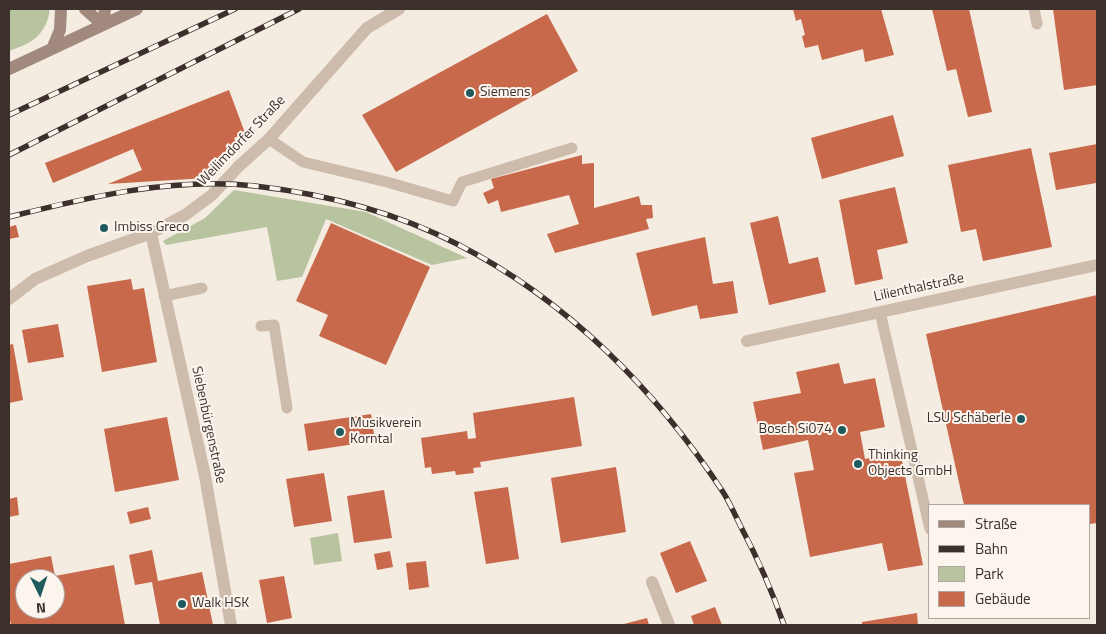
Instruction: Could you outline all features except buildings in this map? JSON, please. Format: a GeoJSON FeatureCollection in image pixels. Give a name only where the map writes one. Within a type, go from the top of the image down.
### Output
{"type":"FeatureCollection","features":[{"type":"Feature","properties":{"kind":"main road"},"geometry":{"type":"LineString","coordinates":[[52,49],[60,30],[61,9]]}},
{"type":"Feature","properties":{"kind":"main road"},"geometry":{"type":"LineString","coordinates":[[86,9],[103,25]]}},
{"type":"Feature","properties":{"kind":"main road"},"geometry":{"type":"LineString","coordinates":[[103,25],[105,9]]}},
{"type":"Feature","properties":{"kind":"main road"},"geometry":{"type":"LineString","coordinates":[[9,69],[137,9]]}},
{"type":"Feature","properties":{"kind":"street","name":"Weilimdorfer Straße"},"geometry":{"type":"LineString","coordinates":[[9,299],[35,279],[87,256],[151,233],[185,215],[212,195],[239,166],[269,139],[367,28],[396,10]]}},
{"type":"Feature","properties":{"kind":"street","name":"Siebenbürgenstraße"},"geometry":{"type":"LineString","coordinates":[[151,233],[204,476],[232,625]]}},
{"type":"Feature","properties":{"kind":"street","name":"Lilienthalstraße"},"geometry":{"type":"LineString","coordinates":[[747,341],[1097,265]]}},
{"type":"Feature","properties":{"kind":"street"},"geometry":{"type":"LineString","coordinates":[[652,582],[669,625]]}},
{"type":"Feature","properties":{"kind":"lane"},"geometry":{"type":"LineString","coordinates":[[1034,9],[1037,24]]}},
{"type":"Feature","properties":{"kind":"lane"},"geometry":{"type":"LineString","coordinates":[[269,139],[303,162],[387,182],[452,201],[462,182],[572,148]]}},
{"type":"Feature","properties":{"kind":"lane"},"geometry":{"type":"LineString","coordinates":[[164,296],[202,288]]}},
{"type":"Feature","properties":{"kind":"lane"},"geometry":{"type":"LineString","coordinates":[[880,312],[928,521]]}},
{"type":"Feature","properties":{"kind":"lane"},"geometry":{"type":"LineString","coordinates":[[260,326],[274,324],[287,408]]}},
{"type":"Feature","properties":{"kind":"green space"},"geometry":{"type":"Polygon","coordinates":[[[9,9],[49,9],[49,16],[39,35],[26,44],[9,51],[9,9]]]}},
{"type":"Feature","properties":{"kind":"green space"},"geometry":{"type":"Polygon","coordinates":[[[234,190],[366,212],[467,258],[432,265],[326,219],[302,277],[277,281],[267,227],[166,245],[163,241],[205,218],[234,190]]]}},
{"type":"Feature","properties":{"kind":"green space"},"geometry":{"type":"Polygon","coordinates":[[[338,533],[342,561],[314,565],[310,538],[338,533]]]}},
{"type":"Feature","properties":{"kind":"railway"},"geometry":{"type":"LineString","coordinates":[[9,115],[235,9]]}},
{"type":"Feature","properties":{"kind":"railway"},"geometry":{"type":"LineString","coordinates":[[9,155],[299,9]]}},
{"type":"Feature","properties":{"kind":"railway"},"geometry":{"type":"LineString","coordinates":[[9,217],[70,202],[131,191],[193,184],[224,184],[281,189],[333,199],[409,223],[457,244],[536,292],[572,320],[638,383],[669,418],[697,454],[728,500],[770,587],[784,625]]}},
{"type":"Feature","properties":{"kind":"place","name":"Siemens"},"geometry":{"type":"Point","coordinates":[470,93]}},
{"type":"Feature","properties":{"kind":"place","name":"Imbiss Greco"},"geometry":{"type":"Point","coordinates":[104,228]}},
{"type":"Feature","properties":{"kind":"place","name":"LSU Schäberle"},"geometry":{"type":"Point","coordinates":[1021,419]}},
{"type":"Feature","properties":{"kind":"place","name":"Bosch Si074"},"geometry":{"type":"Point","coordinates":[842,430]}},
{"type":"Feature","properties":{"kind":"place","name":"Musikverein Korntal"},"geometry":{"type":"Point","coordinates":[340,432]}},
{"type":"Feature","properties":{"kind":"place","name":"Thinking Objects GmbH"},"geometry":{"type":"Point","coordinates":[858,464]}},
{"type":"Feature","properties":{"kind":"place","name":"Walk HSK"},"geometry":{"type":"Point","coordinates":[182,604]}}]}
